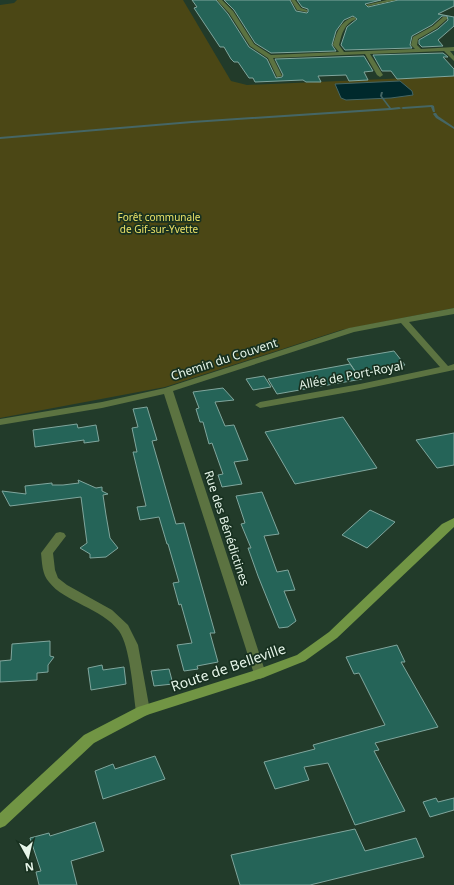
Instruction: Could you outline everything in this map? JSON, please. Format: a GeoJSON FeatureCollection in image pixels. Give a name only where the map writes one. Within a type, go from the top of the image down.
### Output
{"type":"FeatureCollection","features":[{"type":"Feature","properties":{"kind":"street"},"geometry":{"type":"LineString","coordinates":[[220,0],[231,12],[244,36],[253,47],[258,52],[270,58],[342,53],[454,49]]}},
{"type":"Feature","properties":{"kind":"street"},"geometry":{"type":"LineString","coordinates":[[292,0],[299,9],[305,11]]}},
{"type":"Feature","properties":{"kind":"street"},"geometry":{"type":"LineString","coordinates":[[368,5],[395,0]]}},
{"type":"Feature","properties":{"kind":"street"},"geometry":{"type":"LineString","coordinates":[[342,53],[336,45],[342,26],[346,20],[354,18]]}},
{"type":"Feature","properties":{"kind":"street"},"geometry":{"type":"LineString","coordinates":[[419,50],[414,45],[415,38],[435,27],[445,18]]}},
{"type":"Feature","properties":{"kind":"street"},"geometry":{"type":"LineString","coordinates":[[445,49],[454,60]]}},
{"type":"Feature","properties":{"kind":"street"},"geometry":{"type":"LineString","coordinates":[[367,53],[380,74]]}},
{"type":"Feature","properties":{"kind":"street"},"geometry":{"type":"LineString","coordinates":[[270,58],[279,76]]}},
{"type":"Feature","properties":{"kind":"street","name":"Chemin du Couvent"},"geometry":{"type":"LineString","coordinates":[[0,422],[102,405],[168,390],[352,330],[454,311]]}},
{"type":"Feature","properties":{"kind":"street","name":"Allée de Port-Royal"},"geometry":{"type":"LineString","coordinates":[[403,320],[450,367]]}},
{"type":"Feature","properties":{"kind":"street","name":"Allée de Port-Royal"},"geometry":{"type":"LineString","coordinates":[[260,404],[360,387],[450,367]]}},
{"type":"Feature","properties":{"kind":"street","name":"Rue des Bénédictines"},"geometry":{"type":"LineString","coordinates":[[168,390],[260,674]]}},
{"type":"Feature","properties":{"kind":"street","name":"Route de Belleville"},"geometry":{"type":"LineString","coordinates":[[0,822],[89,739],[143,711],[260,674],[301,658],[333,635],[446,527],[454,522]]}},
{"type":"Feature","properties":{"kind":"street"},"geometry":{"type":"LineString","coordinates":[[60,536],[47,553],[49,570],[53,580],[63,588],[108,613],[124,628],[132,645],[143,711]]}},
{"type":"Feature","properties":{"kind":"green space","name":"Forêt communale de Gif-sur-Yvette"},"geometry":{"type":"Polygon","coordinates":[[[17,0],[183,0],[231,81],[247,85],[454,76],[454,308],[341,330],[165,387],[0,418],[0,5],[14,3],[17,0]]]}},
{"type":"Feature","properties":{"kind":"water"},"geometry":{"type":"Polygon","coordinates":[[[400,81],[412,91],[413,95],[391,98],[346,100],[341,98],[335,84],[400,81]]]}},
{"type":"Feature","properties":{"kind":"building"},"geometry":{"type":"Polygon","coordinates":[[[192,0],[216,0],[228,14],[249,47],[267,59],[276,78],[282,77],[283,75],[275,59],[364,56],[373,71],[364,72],[368,80],[349,81],[346,75],[318,76],[321,82],[306,82],[303,80],[255,82],[253,78],[249,78],[238,62],[234,62],[231,59],[224,47],[220,47],[194,8],[197,7],[192,0]]]}},
{"type":"Feature","properties":{"kind":"building"},"geometry":{"type":"Polygon","coordinates":[[[224,0],[290,0],[296,11],[307,13],[308,9],[302,7],[297,0],[381,0],[365,4],[368,7],[398,0],[454,0],[454,6],[438,14],[454,17],[454,26],[438,40],[443,46],[422,47],[419,44],[419,40],[438,29],[448,20],[447,16],[442,16],[432,25],[412,36],[410,45],[412,48],[345,50],[341,45],[347,27],[357,19],[353,16],[344,20],[336,31],[332,45],[336,51],[271,53],[255,43],[234,10],[224,0]]]}},
{"type":"Feature","properties":{"kind":"building"},"geometry":{"type":"Polygon","coordinates":[[[443,53],[448,57],[443,57],[454,69],[454,76],[397,79],[391,71],[382,71],[373,55],[443,53]]]}},
{"type":"Feature","properties":{"kind":"building"},"geometry":{"type":"Polygon","coordinates":[[[394,351],[405,365],[358,374],[362,379],[277,394],[268,379],[350,364],[355,371],[347,359],[394,351]]]}},
{"type":"Feature","properties":{"kind":"building"},"geometry":{"type":"Polygon","coordinates":[[[264,376],[271,387],[253,390],[246,379],[264,376]]]}},
{"type":"Feature","properties":{"kind":"building"},"geometry":{"type":"Polygon","coordinates":[[[223,388],[234,400],[215,402],[225,426],[234,425],[248,460],[234,462],[242,484],[222,487],[218,475],[223,474],[212,443],[209,444],[203,422],[200,422],[196,409],[199,408],[193,392],[223,388]]]}},
{"type":"Feature","properties":{"kind":"building"},"geometry":{"type":"Polygon","coordinates":[[[147,407],[157,440],[152,441],[176,524],[184,523],[215,633],[210,633],[218,662],[197,666],[198,669],[184,671],[177,645],[192,643],[181,604],[179,605],[173,583],[179,582],[159,517],[140,520],[137,507],[146,506],[133,452],[137,452],[132,428],[138,427],[133,409],[147,407]]]}},
{"type":"Feature","properties":{"kind":"building"},"geometry":{"type":"Polygon","coordinates":[[[343,417],[377,468],[295,484],[265,432],[343,417]]]}},
{"type":"Feature","properties":{"kind":"building"},"geometry":{"type":"Polygon","coordinates":[[[77,424],[78,428],[96,425],[99,441],[84,443],[84,440],[35,447],[33,430],[77,424]]]}},
{"type":"Feature","properties":{"kind":"building"},"geometry":{"type":"Polygon","coordinates":[[[454,433],[454,465],[437,468],[416,440],[454,433]]]}},
{"type":"Feature","properties":{"kind":"building"},"geometry":{"type":"Polygon","coordinates":[[[78,480],[96,488],[102,487],[102,491],[108,494],[103,495],[110,538],[118,548],[106,557],[90,558],[90,554],[80,548],[87,543],[81,497],[10,506],[2,491],[26,494],[25,486],[52,483],[52,485],[63,485],[79,483],[78,480]]]}},
{"type":"Feature","properties":{"kind":"building"},"geometry":{"type":"Polygon","coordinates":[[[262,492],[279,534],[264,536],[277,572],[288,570],[295,590],[284,591],[296,621],[288,627],[279,628],[258,576],[248,548],[251,548],[241,524],[245,523],[236,496],[262,492]]]}},
{"type":"Feature","properties":{"kind":"building"},"geometry":{"type":"Polygon","coordinates":[[[370,510],[395,522],[367,548],[342,535],[370,510]]]}},
{"type":"Feature","properties":{"kind":"building"},"geometry":{"type":"Polygon","coordinates":[[[50,641],[50,656],[54,657],[48,665],[48,672],[37,673],[37,680],[0,682],[0,661],[11,660],[12,644],[50,641]]]}},
{"type":"Feature","properties":{"kind":"building"},"geometry":{"type":"Polygon","coordinates":[[[397,645],[405,662],[401,662],[438,727],[375,743],[379,750],[374,751],[405,811],[355,825],[328,763],[304,767],[309,780],[275,789],[264,762],[315,749],[313,745],[385,725],[359,673],[354,674],[346,657],[397,645]]]}},
{"type":"Feature","properties":{"kind":"building"},"geometry":{"type":"Polygon","coordinates":[[[102,665],[103,670],[124,667],[126,684],[91,690],[88,668],[102,665]]]}},
{"type":"Feature","properties":{"kind":"building"},"geometry":{"type":"Polygon","coordinates":[[[169,669],[173,684],[154,686],[151,671],[169,669]]]}},
{"type":"Feature","properties":{"kind":"building"},"geometry":{"type":"Polygon","coordinates":[[[155,756],[165,779],[103,799],[95,771],[113,764],[115,769],[155,756]]]}},
{"type":"Feature","properties":{"kind":"building"},"geometry":{"type":"Polygon","coordinates":[[[436,798],[438,802],[454,798],[454,810],[430,817],[423,802],[436,798]]]}},
{"type":"Feature","properties":{"kind":"building"},"geometry":{"type":"Polygon","coordinates":[[[95,822],[104,851],[71,861],[77,885],[39,885],[36,872],[41,871],[30,838],[49,833],[50,836],[95,822]]]}},
{"type":"Feature","properties":{"kind":"building"},"geometry":{"type":"Polygon","coordinates":[[[355,829],[365,851],[416,838],[424,857],[310,885],[240,885],[231,855],[355,829]]]}},
{"type":"Feature","properties":{"kind":"waterway"},"geometry":{"type":"LineString","coordinates":[[382,93],[381,96],[391,109]]}},
{"type":"Feature","properties":{"kind":"waterway"},"geometry":{"type":"LineString","coordinates":[[403,108],[432,106],[434,111]]}},
{"type":"Feature","properties":{"kind":"waterway"},"geometry":{"type":"LineString","coordinates":[[391,109],[399,108]]}},
{"type":"Feature","properties":{"kind":"waterway"},"geometry":{"type":"LineString","coordinates":[[0,138],[192,122],[391,109]]}},
{"type":"Feature","properties":{"kind":"waterway"},"geometry":{"type":"LineString","coordinates":[[435,114],[437,117],[454,128]]}}]}
